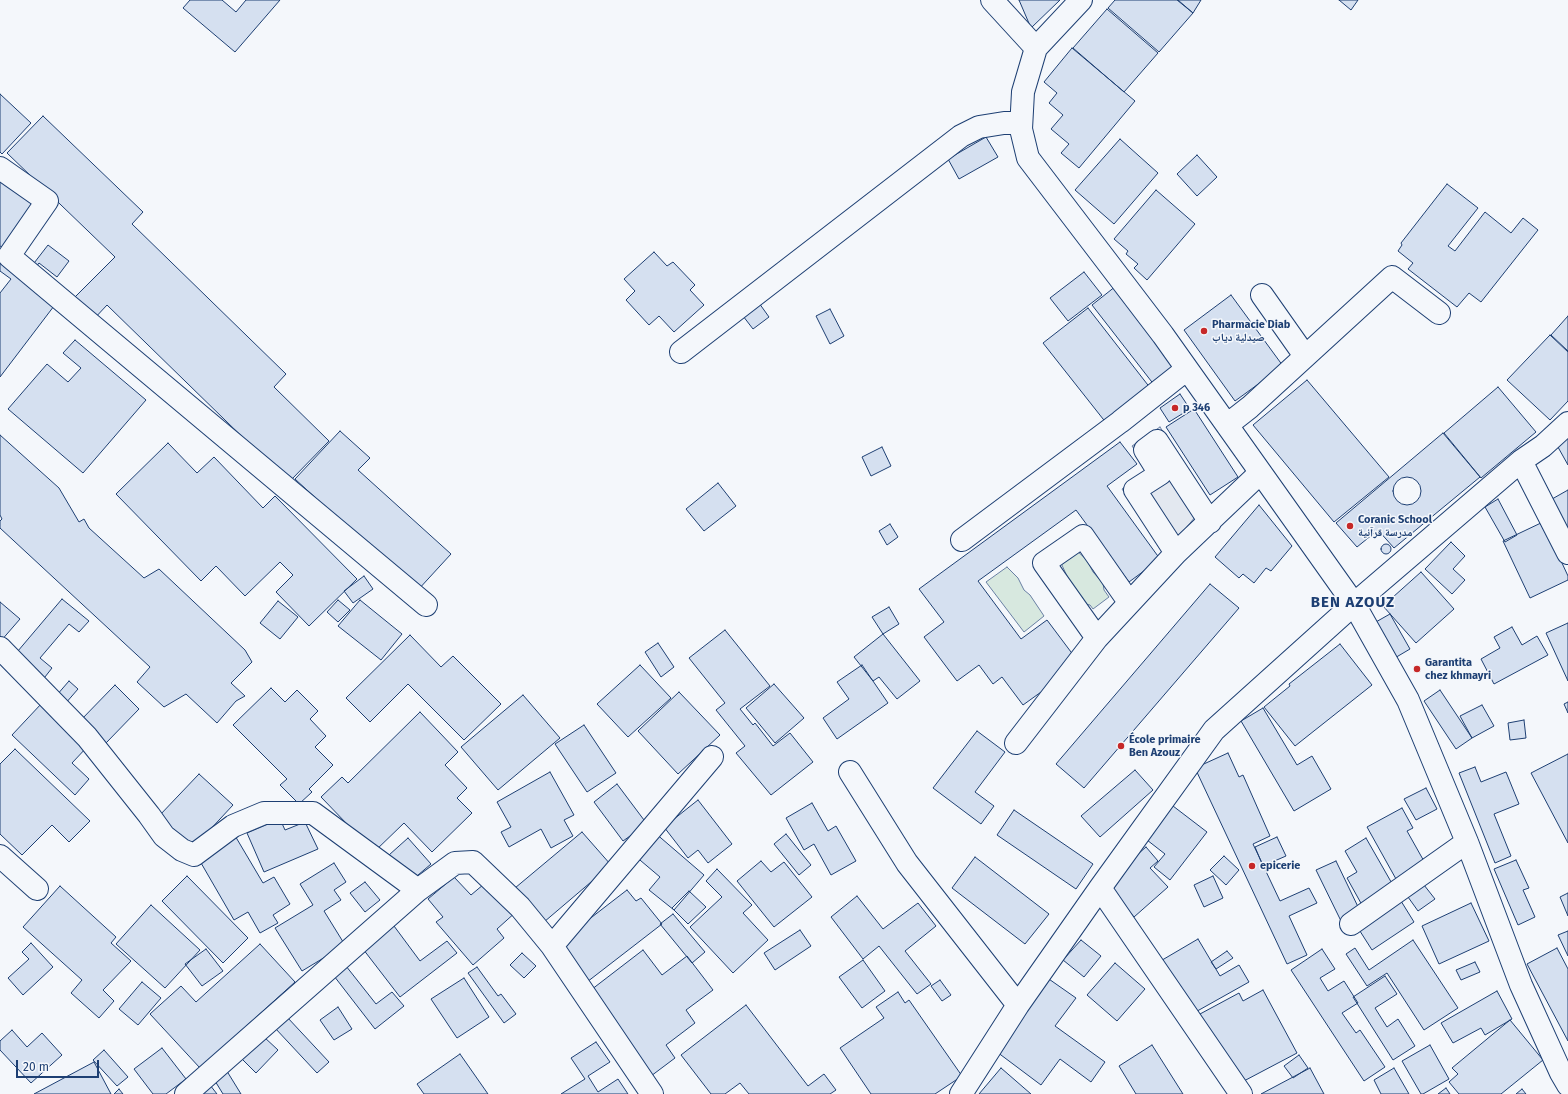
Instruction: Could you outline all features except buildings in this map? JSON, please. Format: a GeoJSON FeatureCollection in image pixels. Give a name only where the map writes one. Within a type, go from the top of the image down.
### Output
{"type":"FeatureCollection","features":[{"type":"Feature","properties":{"kind":"street"},"geometry":{"type":"LineString","coordinates":[[992,0],[1036,48]]}},
{"type":"Feature","properties":{"kind":"street"},"geometry":{"type":"LineString","coordinates":[[1082,0],[1036,48],[1023,92],[1022,123],[1028,158],[1187,369],[1354,604],[1408,700],[1467,842],[1521,985],[1561,1073],[1568,1085]]}},
{"type":"Feature","properties":{"kind":"street"},"geometry":{"type":"LineString","coordinates":[[681,352],[961,136],[979,127],[1004,123],[1022,123]]}},
{"type":"Feature","properties":{"kind":"street"},"geometry":{"type":"LineString","coordinates":[[0,168],[47,200],[9,256],[426,605]]}},
{"type":"Feature","properties":{"kind":"street"},"geometry":{"type":"LineString","coordinates":[[1227,425],[1250,407],[1392,277],[1439,313]]}},
{"type":"Feature","properties":{"kind":"street"},"geometry":{"type":"LineString","coordinates":[[1262,295],[1305,356]]}},
{"type":"Feature","properties":{"kind":"street"},"geometry":{"type":"LineString","coordinates":[[962,540],[1114,427],[1187,369]]}},
{"type":"Feature","properties":{"kind":"street"},"geometry":{"type":"LineString","coordinates":[[961,1094],[1018,1006],[1100,888],[1214,730],[1354,604],[1521,462],[1543,446],[1568,423]]}},
{"type":"Feature","properties":{"kind":"street"},"geometry":{"type":"LineString","coordinates":[[1176,553],[1135,490],[1160,474],[1145,450],[1157,442],[1210,522]]}},
{"type":"Feature","properties":{"kind":"street"},"geometry":{"type":"LineString","coordinates":[[1521,462],[1568,554]]}},
{"type":"Feature","properties":{"kind":"street"},"geometry":{"type":"LineString","coordinates":[[1016,743],[1097,638],[1129,602],[1176,553],[1260,473]]}},
{"type":"Feature","properties":{"kind":"street"},"geometry":{"type":"LineString","coordinates":[[1097,638],[1044,563],[1082,536],[1129,602]]}},
{"type":"Feature","properties":{"kind":"street"},"geometry":{"type":"LineString","coordinates":[[0,648],[87,737],[150,815],[164,836],[182,850],[194,855],[233,826],[264,813],[313,813],[418,890]]}},
{"type":"Feature","properties":{"kind":"street"},"geometry":{"type":"LineString","coordinates":[[552,946],[712,757]]}},
{"type":"Feature","properties":{"kind":"street"},"geometry":{"type":"LineString","coordinates":[[850,772],[907,863],[1018,1006]]}},
{"type":"Feature","properties":{"kind":"street"},"geometry":{"type":"LineString","coordinates":[[1351,924],[1467,842]]}},
{"type":"Feature","properties":{"kind":"street"},"geometry":{"type":"LineString","coordinates":[[0,856],[37,889]]}},
{"type":"Feature","properties":{"kind":"street"},"geometry":{"type":"LineString","coordinates":[[186,1094],[418,890],[455,863],[473,862],[520,907],[552,946],[652,1094]]}},
{"type":"Feature","properties":{"kind":"street"},"geometry":{"type":"LineString","coordinates":[[1100,888],[1241,1094]]}},
{"type":"Feature","properties":{"kind":"shaded area"},"geometry":{"type":"Polygon","coordinates":[[[1160,427],[1208,501],[1165,554],[1122,489],[1149,470],[1132,446],[1160,427]]]}},
{"type":"Feature","properties":{"kind":"shaded area"},"geometry":{"type":"Polygon","coordinates":[[[1077,551],[1087,560],[1093,572],[1103,583],[1104,590],[1109,597],[1093,609],[1090,605],[1085,604],[1071,585],[1061,563],[1077,551]]]}},
{"type":"Feature","properties":{"kind":"shaded area"},"geometry":{"type":"Polygon","coordinates":[[[1007,567],[1018,578],[1024,590],[1030,595],[1044,616],[1024,632],[986,582],[1007,567]]]}},
{"type":"Feature","properties":{"kind":"place","name":"Pharmacie Diab صيدلية دياب"},"geometry":{"type":"Point","coordinates":[1204,331]}},
{"type":"Feature","properties":{"kind":"place","name":"p 346"},"geometry":{"type":"Point","coordinates":[1175,408]}},
{"type":"Feature","properties":{"kind":"place","name":"Coranic School مدرسة قرآنية"},"geometry":{"type":"Point","coordinates":[1350,526]}},
{"type":"Feature","properties":{"kind":"place","name":"Garantita chez khmayri"},"geometry":{"type":"Point","coordinates":[1417,669]}},
{"type":"Feature","properties":{"kind":"place","name":"École primaire Ben Azouz"},"geometry":{"type":"Point","coordinates":[1121,746]}},
{"type":"Feature","properties":{"kind":"place","name":"epicerie"},"geometry":{"type":"Point","coordinates":[1252,866]}},
{"type":"Feature","properties":{"kind":"district","name":"BEN AZOUZ"},"geometry":{"type":"Point","coordinates":[1353,603]}}]}
